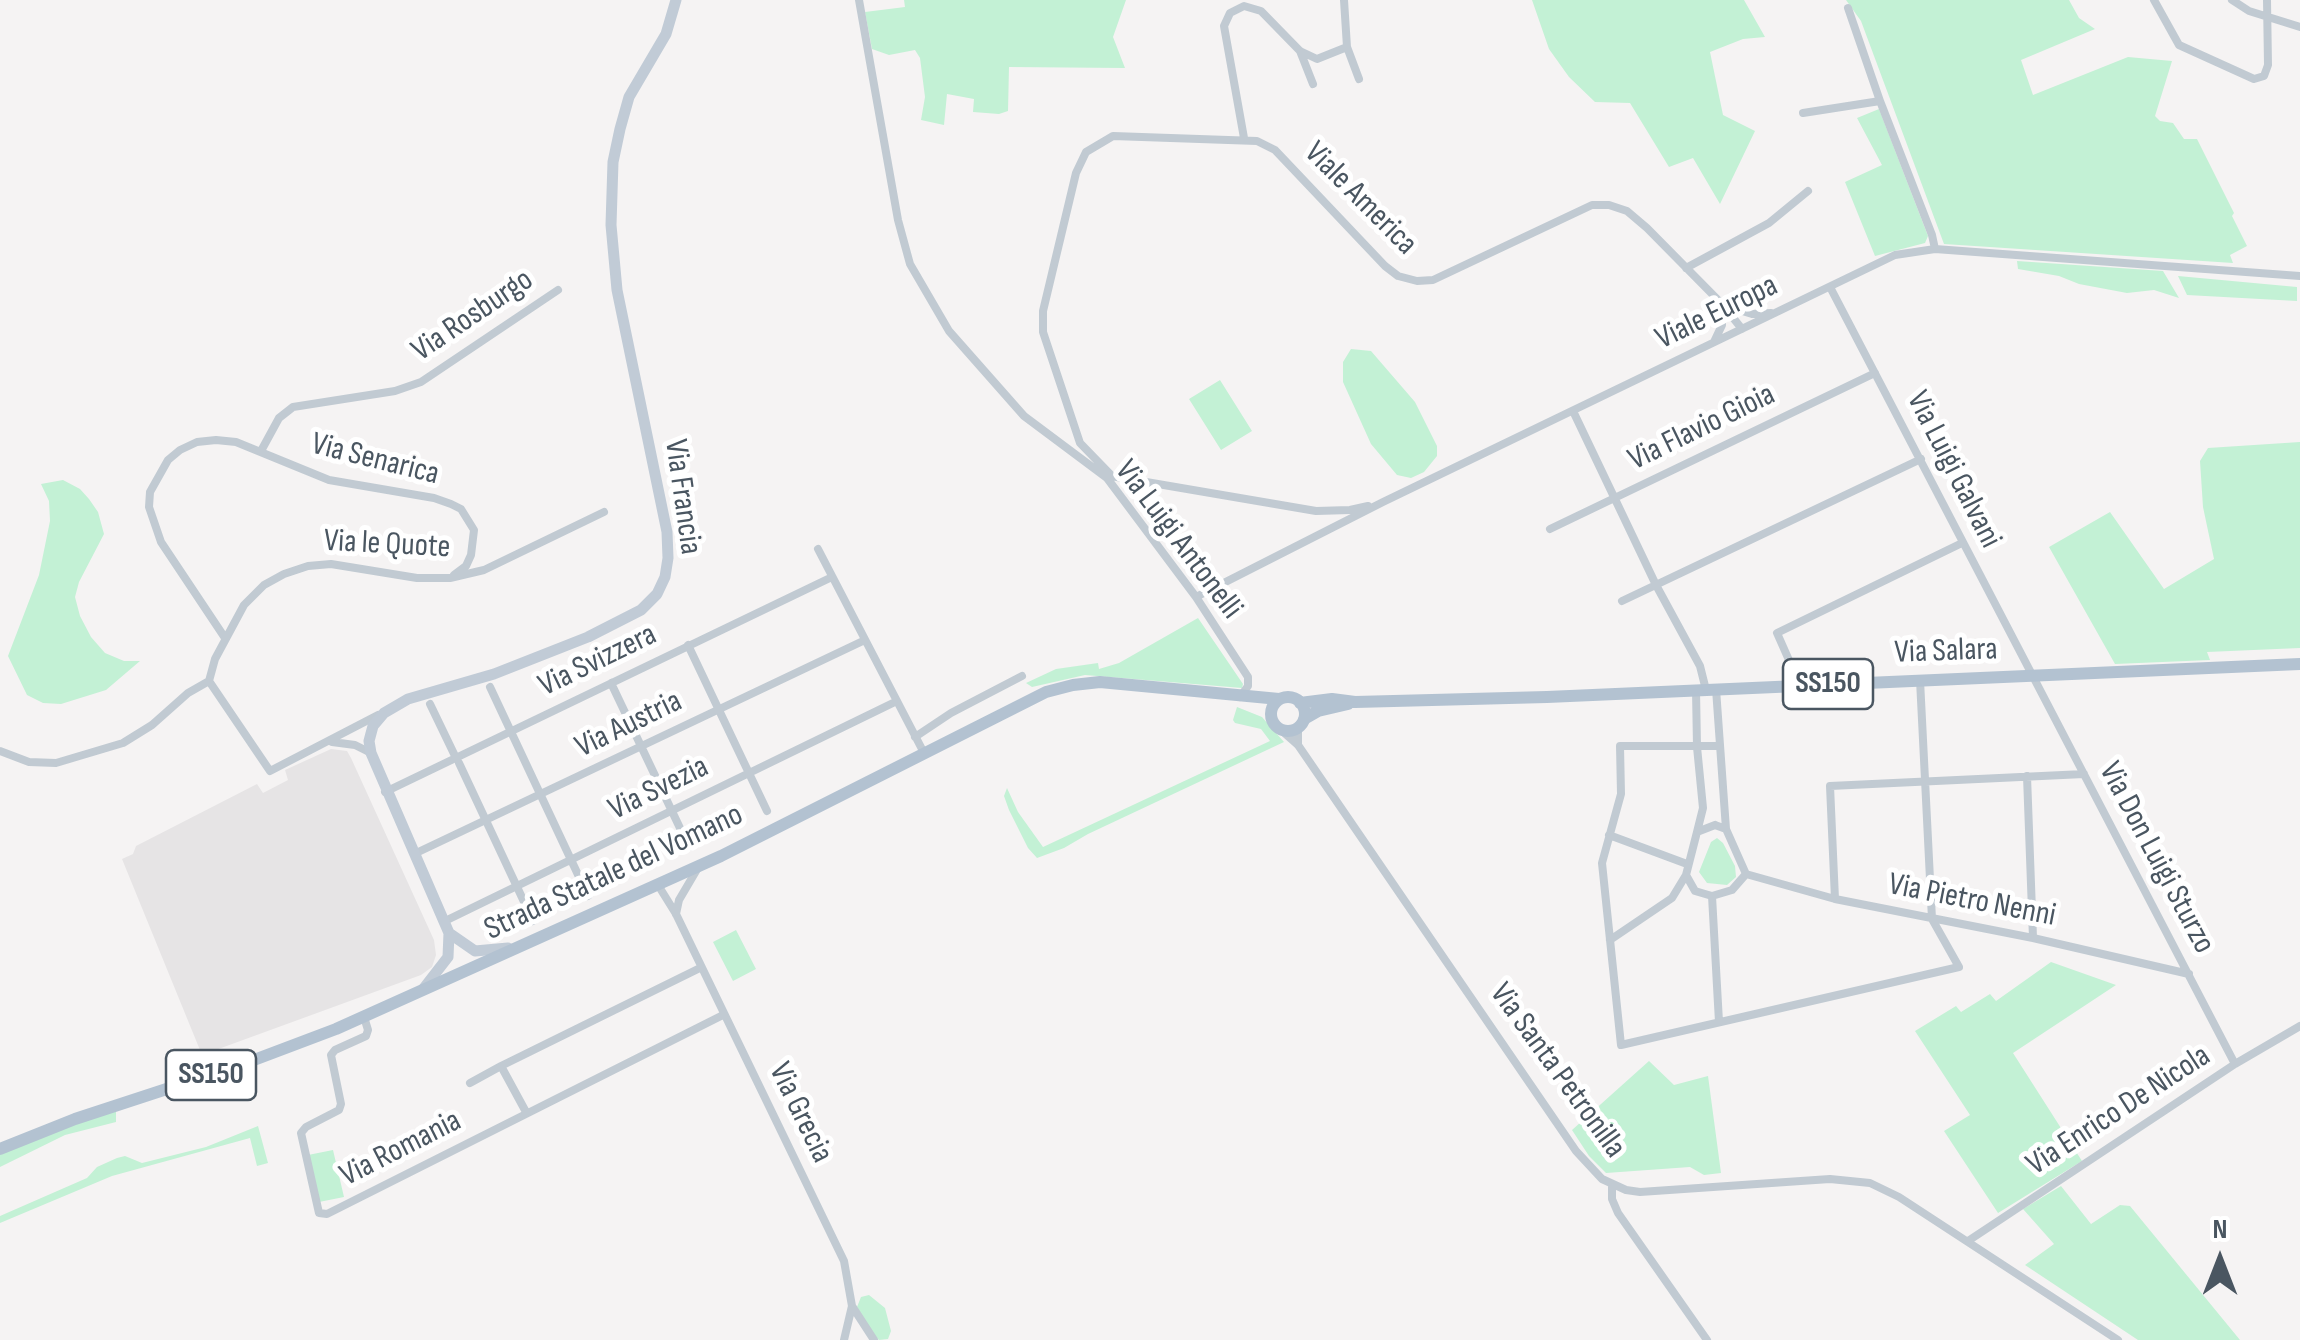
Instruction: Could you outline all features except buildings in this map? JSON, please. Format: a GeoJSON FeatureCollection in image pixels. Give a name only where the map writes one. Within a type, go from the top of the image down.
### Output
{"type":"FeatureCollection","features":[{"type":"Feature","properties":{"kind":"main road","name":"Via Francia"},"geometry":{"type":"LineString","coordinates":[[384,712],[408,699],[494,674],[588,637],[641,610],[657,594],[665,577],[666,532],[617,290],[612,209],[613,162],[620,128],[630,97],[666,34],[676,0]]}},
{"type":"Feature","properties":{"kind":"main road","name":"Via Salara"},"geometry":{"type":"LineString","coordinates":[[1300,703],[2300,664]]}},
{"type":"Feature","properties":{"kind":"main road","name":"Strada Statale del Vomano"},"geometry":{"type":"LineString","coordinates":[[0,1149],[75,1118],[283,1050],[364,1017],[700,866],[1060,687],[1100,682],[1279,700]]}},
{"type":"Feature","properties":{"kind":"main road"},"geometry":{"type":"LineString","coordinates":[[1245,698],[1270,714],[1273,724],[1281,730],[1301,724],[1300,703],[1290,697],[1279,700],[1270,714]]}},
{"type":"Feature","properties":{"kind":"main road","name":"Via Salara"},"geometry":{"type":"LineString","coordinates":[[1301,724],[1318,710],[1355,702]]}},
{"type":"Feature","properties":{"kind":"main road"},"geometry":{"type":"LineString","coordinates":[[384,712],[373,726],[370,747],[386,792],[467,971]]}},
{"type":"Feature","properties":{"kind":"main road"},"geometry":{"type":"LineString","coordinates":[[451,936],[475,950],[487,952],[529,943]]}},
{"type":"Feature","properties":{"kind":"main road"},"geometry":{"type":"LineString","coordinates":[[420,992],[444,966],[451,936]]}},
{"type":"Feature","properties":{"kind":"street","name":"Via Luigi Antonelli"},"geometry":{"type":"LineString","coordinates":[[859,0],[898,220],[910,264],[949,331],[1024,416],[1110,477],[1196,596],[1248,677],[1245,698]]}},
{"type":"Feature","properties":{"kind":"street"},"geometry":{"type":"LineString","coordinates":[[1344,0],[1347,46],[1359,79]]}},
{"type":"Feature","properties":{"kind":"street"},"geometry":{"type":"LineString","coordinates":[[2154,0],[2178,45],[2254,78],[2262,77],[2267,70],[2267,0]]}},
{"type":"Feature","properties":{"kind":"street"},"geometry":{"type":"LineString","coordinates":[[2232,0],[2246,10],[2300,27]]}},
{"type":"Feature","properties":{"kind":"street"},"geometry":{"type":"LineString","coordinates":[[1244,138],[1224,26],[1230,13],[1244,6],[1260,11],[1300,51],[1316,59],[1347,46]]}},
{"type":"Feature","properties":{"kind":"street"},"geometry":{"type":"LineString","coordinates":[[1848,8],[1935,250]]}},
{"type":"Feature","properties":{"kind":"street"},"geometry":{"type":"LineString","coordinates":[[1300,51],[1313,84]]}},
{"type":"Feature","properties":{"kind":"street"},"geometry":{"type":"LineString","coordinates":[[1803,113],[1880,101]]}},
{"type":"Feature","properties":{"kind":"street","name":"Viale America"},"geometry":{"type":"LineString","coordinates":[[1110,477],[1080,443],[1042,332],[1043,311],[1076,173],[1086,152],[1112,136],[1244,138],[1275,150],[1398,276],[1417,281],[1433,280],[1592,205],[1609,204],[1637,219],[1742,329]]}},
{"type":"Feature","properties":{"kind":"street"},"geometry":{"type":"LineString","coordinates":[[1686,268],[1769,223],[1808,191]]}},
{"type":"Feature","properties":{"kind":"street","name":"Viale Europa"},"geometry":{"type":"LineString","coordinates":[[1196,596],[1895,256],[1935,250],[2300,276]]}},
{"type":"Feature","properties":{"kind":"street","name":"Via Luigi Galvani"},"geometry":{"type":"LineString","coordinates":[[1830,287],[2031,676]]}},
{"type":"Feature","properties":{"kind":"street","name":"Via Rosburgo"},"geometry":{"type":"LineString","coordinates":[[261,452],[279,418],[293,407],[422,382],[558,290]]}},
{"type":"Feature","properties":{"kind":"street"},"geometry":{"type":"LineString","coordinates":[[1713,343],[1722,325],[1722,304],[1741,312],[1775,313]]}},
{"type":"Feature","properties":{"kind":"street","name":"Via Flavio Gioia"},"geometry":{"type":"LineString","coordinates":[[1550,529],[1875,372]]}},
{"type":"Feature","properties":{"kind":"street"},"geometry":{"type":"LineString","coordinates":[[1573,411],[1700,666],[1706,690],[1718,746],[1726,828],[1746,874],[1732,890],[1712,896],[1695,891],[1686,875]]}},
{"type":"Feature","properties":{"kind":"street","name":"Via Senarica"},"geometry":{"type":"LineString","coordinates":[[225,638],[152,524],[150,492],[168,460],[197,442],[236,442],[329,480],[434,498],[461,509],[474,530],[474,543],[466,566],[450,578]]}},
{"type":"Feature","properties":{"kind":"street"},"geometry":{"type":"LineString","coordinates":[[1622,601],[1920,459]]}},
{"type":"Feature","properties":{"kind":"street"},"geometry":{"type":"LineString","coordinates":[[1110,477],[1316,511],[1350,510],[1383,502]]}},
{"type":"Feature","properties":{"kind":"street","name":"Via le Quote"},"geometry":{"type":"LineString","coordinates":[[209,682],[225,638],[244,604],[264,586],[308,566],[331,564],[418,578],[450,578],[484,570],[604,512]]}},
{"type":"Feature","properties":{"kind":"street"},"geometry":{"type":"LineString","coordinates":[[1800,686],[1777,633],[1962,544]]}},
{"type":"Feature","properties":{"kind":"street"},"geometry":{"type":"LineString","coordinates":[[818,549],[924,753]]}},
{"type":"Feature","properties":{"kind":"street","name":"Via Svizzera"},"geometry":{"type":"LineString","coordinates":[[386,792],[832,576]]}},
{"type":"Feature","properties":{"kind":"street","name":"Via Austria"},"geometry":{"type":"LineString","coordinates":[[414,854],[865,640]]}},
{"type":"Feature","properties":{"kind":"street"},"geometry":{"type":"LineString","coordinates":[[688,645],[766,811]]}},
{"type":"Feature","properties":{"kind":"street","name":"Via Don Luigi Sturzo"},"geometry":{"type":"LineString","coordinates":[[2031,676],[2235,1064]]}},
{"type":"Feature","properties":{"kind":"street"},"geometry":{"type":"LineString","coordinates":[[915,736],[1019,678],[1028,700]]}},
{"type":"Feature","properties":{"kind":"street"},"geometry":{"type":"LineString","coordinates":[[1718,746],[1620,746],[1621,794],[1602,863],[1621,1045],[1959,967],[1932,919],[1920,680]]}},
{"type":"Feature","properties":{"kind":"street"},"geometry":{"type":"LineString","coordinates":[[0,751],[29,762],[56,763],[124,744],[152,726],[188,693],[209,682],[270,771],[384,712]]}},
{"type":"Feature","properties":{"kind":"street"},"geometry":{"type":"LineString","coordinates":[[611,683],[689,847]]}},
{"type":"Feature","properties":{"kind":"street"},"geometry":{"type":"LineString","coordinates":[[490,687],[588,896]]}},
{"type":"Feature","properties":{"kind":"street"},"geometry":{"type":"LineString","coordinates":[[1610,940],[1672,898],[1686,875],[1703,808],[1697,747],[1706,690]]}},
{"type":"Feature","properties":{"kind":"street","name":"Via Svezia"},"geometry":{"type":"LineString","coordinates":[[451,936],[516,885],[896,701]]}},
{"type":"Feature","properties":{"kind":"street"},"geometry":{"type":"LineString","coordinates":[[430,704],[533,921]]}},
{"type":"Feature","properties":{"kind":"street"},"geometry":{"type":"LineString","coordinates":[[1298,745],[1301,724]]}},
{"type":"Feature","properties":{"kind":"street","name":"Via Santa Petronilla"},"geometry":{"type":"LineString","coordinates":[[1281,730],[1298,745],[1576,1152],[1612,1185],[1640,1192],[1851,1180],[1884,1188],[2118,1340]]}},
{"type":"Feature","properties":{"kind":"street"},"geometry":{"type":"LineString","coordinates":[[327,742],[370,747],[365,734],[348,731]]}},
{"type":"Feature","properties":{"kind":"street"},"geometry":{"type":"LineString","coordinates":[[1835,899],[1830,786],[2084,774]]}},
{"type":"Feature","properties":{"kind":"street"},"geometry":{"type":"LineString","coordinates":[[2028,776],[2033,938]]}},
{"type":"Feature","properties":{"kind":"street"},"geometry":{"type":"LineString","coordinates":[[1697,832],[1715,826],[1726,828]]}},
{"type":"Feature","properties":{"kind":"street"},"geometry":{"type":"LineString","coordinates":[[1609,835],[1687,864]]}},
{"type":"Feature","properties":{"kind":"street"},"geometry":{"type":"LineString","coordinates":[[676,914],[679,900],[700,866]]}},
{"type":"Feature","properties":{"kind":"street","name":"Via Pietro Nenni"},"geometry":{"type":"LineString","coordinates":[[1746,874],[1835,899],[2189,974]]}},
{"type":"Feature","properties":{"kind":"street"},"geometry":{"type":"LineString","coordinates":[[673,878],[679,900]]}},
{"type":"Feature","properties":{"kind":"street","name":"Via Grecia"},"geometry":{"type":"LineString","coordinates":[[658,885],[676,914],[844,1261],[852,1306],[844,1340]]}},
{"type":"Feature","properties":{"kind":"street"},"geometry":{"type":"LineString","coordinates":[[1712,896],[1720,1022]]}},
{"type":"Feature","properties":{"kind":"street"},"geometry":{"type":"LineString","coordinates":[[470,1083],[700,968]]}},
{"type":"Feature","properties":{"kind":"street","name":"Via Romania"},"geometry":{"type":"LineString","coordinates":[[364,1017],[366,1036],[331,1055],[339,1110],[302,1133],[320,1213],[327,1214],[723,1014]]}},
{"type":"Feature","properties":{"kind":"street","name":"Via Enrico De Nicola"},"geometry":{"type":"LineString","coordinates":[[1968,1241],[2235,1064],[2300,1026]]}},
{"type":"Feature","properties":{"kind":"street"},"geometry":{"type":"LineString","coordinates":[[501,1066],[526,1112]]}},
{"type":"Feature","properties":{"kind":"street"},"geometry":{"type":"LineString","coordinates":[[1612,1185],[1618,1213],[1707,1340]]}},
{"type":"Feature","properties":{"kind":"street"},"geometry":{"type":"LineString","coordinates":[[852,1306],[874,1340]]}},
{"type":"Feature","properties":{"kind":"shaded area"},"geometry":{"type":"Polygon","coordinates":[[[331,749],[347,751],[351,758],[434,940],[436,955],[432,967],[421,975],[202,1055],[122,859],[133,854],[136,846],[257,784],[263,793],[288,780],[285,770],[331,749]]]}},
{"type":"Feature","properties":{"kind":"green space"},"geometry":{"type":"Polygon","coordinates":[[[904,0],[1126,0],[1113,37],[1125,68],[1009,67],[1008,111],[973,112],[974,99],[947,94],[944,125],[921,120],[925,97],[920,58],[915,50],[889,55],[872,49],[865,12],[905,7],[904,0]]]}},
{"type":"Feature","properties":{"kind":"green space"},"geometry":{"type":"Polygon","coordinates":[[[1532,0],[1744,0],[1765,37],[1743,39],[1710,52],[1723,115],[1755,131],[1720,204],[1693,158],[1669,167],[1630,103],[1595,102],[1569,77],[1549,49],[1532,0]]]}},
{"type":"Feature","properties":{"kind":"green space"},"geometry":{"type":"Polygon","coordinates":[[[1846,0],[2069,0],[2079,18],[2095,29],[2021,60],[2033,95],[2128,57],[2172,61],[2155,116],[2173,123],[2184,139],[2197,139],[2247,246],[2230,255],[2233,263],[1944,244],[1861,21],[1846,0]]]}},
{"type":"Feature","properties":{"kind":"green space"},"geometry":{"type":"Polygon","coordinates":[[[1879,109],[1928,236],[1925,243],[1875,256],[1845,182],[1882,165],[1857,118],[1879,109]]]}},
{"type":"Feature","properties":{"kind":"green space"},"geometry":{"type":"Polygon","coordinates":[[[2017,261],[2163,271],[2179,298],[2154,290],[2127,293],[2079,284],[2018,269],[2017,261]]]}},
{"type":"Feature","properties":{"kind":"green space"},"geometry":{"type":"Polygon","coordinates":[[[2178,276],[2297,287],[2297,301],[2187,295],[2178,276]]]}},
{"type":"Feature","properties":{"kind":"green space"},"geometry":{"type":"Polygon","coordinates":[[[1351,349],[1371,351],[1415,402],[1437,446],[1437,456],[1424,472],[1411,478],[1397,475],[1371,444],[1343,382],[1343,362],[1351,349]]]}},
{"type":"Feature","properties":{"kind":"green space"},"geometry":{"type":"Polygon","coordinates":[[[1220,380],[1252,431],[1221,450],[1189,399],[1220,380]]]}},
{"type":"Feature","properties":{"kind":"green space"},"geometry":{"type":"Polygon","coordinates":[[[2300,442],[2300,648],[2207,652],[2210,660],[2115,664],[2049,547],[2110,512],[2164,589],[2214,559],[2203,507],[2200,461],[2208,448],[2300,442]]]}},
{"type":"Feature","properties":{"kind":"green space"},"geometry":{"type":"Polygon","coordinates":[[[63,480],[89,499],[98,512],[104,534],[79,582],[75,597],[80,616],[105,653],[124,661],[140,661],[106,690],[61,704],[43,703],[27,695],[8,656],[39,575],[50,521],[49,501],[41,484],[63,480]]]}},
{"type":"Feature","properties":{"kind":"green space"},"geometry":{"type":"Polygon","coordinates":[[[1198,618],[1242,688],[1085,675],[1032,687],[1026,683],[1056,669],[1098,663],[1099,669],[1119,663],[1198,618]]]}},
{"type":"Feature","properties":{"kind":"green space"},"geometry":{"type":"Polygon","coordinates":[[[1237,707],[1262,717],[1284,742],[1064,848],[1037,858],[1028,848],[1004,796],[1007,788],[1018,812],[1043,847],[1270,741],[1261,729],[1235,723],[1237,707]]]}},
{"type":"Feature","properties":{"kind":"green space"},"geometry":{"type":"Polygon","coordinates":[[[1717,838],[1735,866],[1736,877],[1727,885],[1707,883],[1699,872],[1711,842],[1717,838]]]}},
{"type":"Feature","properties":{"kind":"green space"},"geometry":{"type":"Polygon","coordinates":[[[736,930],[756,969],[733,981],[713,942],[736,930]]]}},
{"type":"Feature","properties":{"kind":"green space"},"geometry":{"type":"Polygon","coordinates":[[[2051,962],[2116,985],[2013,1053],[2082,1161],[1998,1213],[1944,1131],[1970,1115],[1915,1031],[1956,1006],[1961,1012],[1990,994],[1996,1001],[2051,962]]]}},
{"type":"Feature","properties":{"kind":"green space"},"geometry":{"type":"Polygon","coordinates":[[[1649,1061],[1674,1085],[1708,1076],[1721,1173],[1704,1175],[1690,1167],[1606,1173],[1572,1130],[1649,1061]]]}},
{"type":"Feature","properties":{"kind":"green space"},"geometry":{"type":"Polygon","coordinates":[[[116,1111],[116,1122],[65,1135],[0,1167],[0,1154],[50,1132],[116,1111]]]}},
{"type":"Feature","properties":{"kind":"green space"},"geometry":{"type":"Polygon","coordinates":[[[258,1126],[268,1163],[257,1166],[250,1138],[112,1176],[0,1223],[0,1216],[87,1178],[97,1167],[117,1158],[125,1156],[142,1163],[206,1147],[258,1126]]]}},
{"type":"Feature","properties":{"kind":"green space"},"geometry":{"type":"Polygon","coordinates":[[[333,1150],[344,1197],[319,1202],[308,1155],[333,1150]]]}},
{"type":"Feature","properties":{"kind":"green space"},"geometry":{"type":"Polygon","coordinates":[[[2061,1186],[2091,1224],[2120,1205],[2130,1206],[2240,1340],[2138,1340],[2025,1265],[2054,1244],[2023,1209],[2061,1186]]]}},
{"type":"Feature","properties":{"kind":"green space"},"geometry":{"type":"Polygon","coordinates":[[[869,1295],[885,1308],[891,1331],[888,1339],[879,1340],[874,1335],[857,1307],[861,1297],[869,1295]]]}}]}
